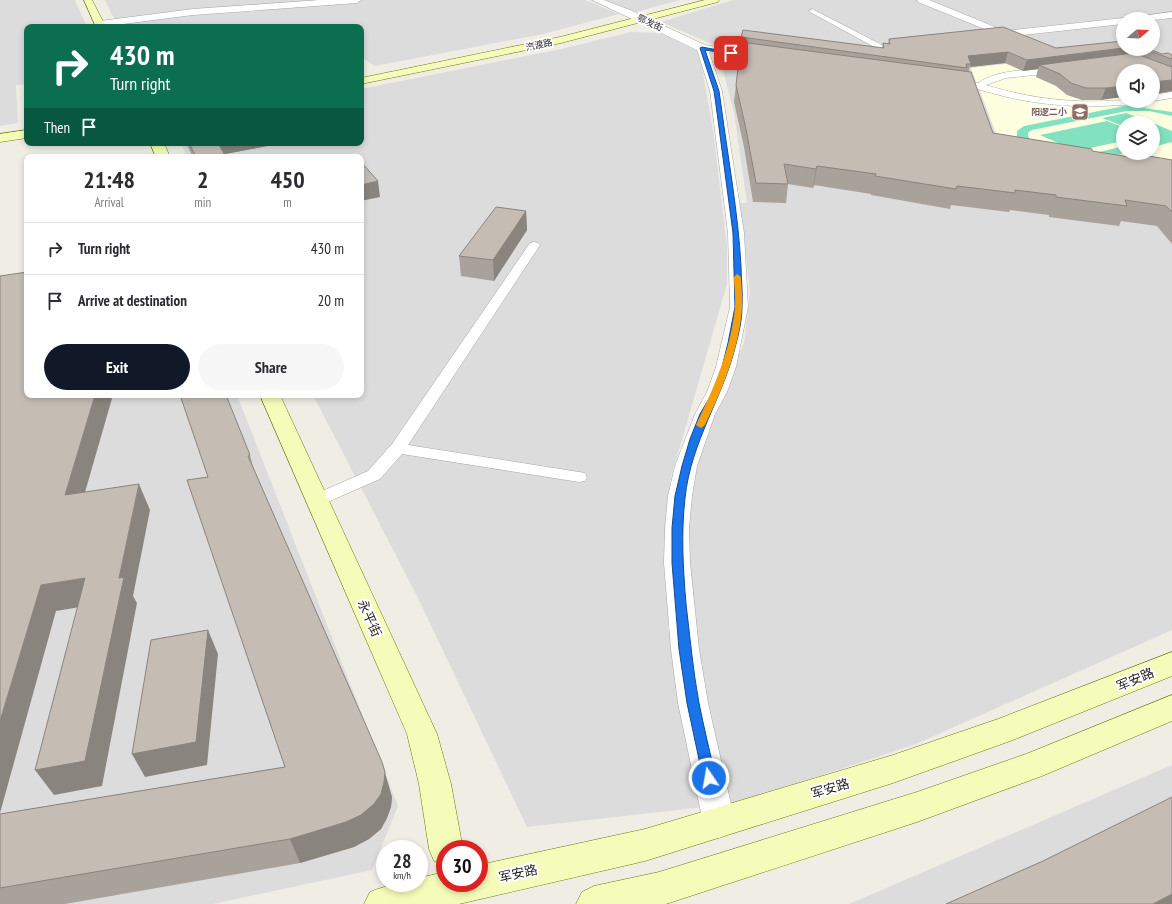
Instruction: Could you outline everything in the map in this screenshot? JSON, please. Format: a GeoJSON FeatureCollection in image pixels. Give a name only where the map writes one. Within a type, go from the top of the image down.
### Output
{"type":"FeatureCollection","features":[{"type":"Feature","properties":{"kind":"street"},"geometry":{"type":"LineString","coordinates":[[88,0],[100,24]]}},
{"type":"Feature","properties":{"kind":"street"},"geometry":{"type":"LineString","coordinates":[[107,24],[193,12],[357,0]]}},
{"type":"Feature","properties":{"kind":"street","name":"鄂发街"},"geometry":{"type":"LineString","coordinates":[[596,0],[639,18],[702,48],[777,59]]}},
{"type":"Feature","properties":{"kind":"street","name":"汽渡路"},"geometry":{"type":"LineString","coordinates":[[364,80],[561,40],[696,0]]}},
{"type":"Feature","properties":{"kind":"street","name":"汽渡路"},"geometry":{"type":"LineString","coordinates":[[364,74],[552,37],[715,0]]}},
{"type":"Feature","properties":{"kind":"street"},"geometry":{"type":"LineString","coordinates":[[921,0],[1004,34],[1116,22]]}},
{"type":"Feature","properties":{"kind":"street"},"geometry":{"type":"LineString","coordinates":[[1160,17],[1172,16]]}},
{"type":"Feature","properties":{"kind":"street"},"geometry":{"type":"LineString","coordinates":[[702,48],[716,91],[736,233],[739,307],[726,367],[717,392],[694,439],[686,466],[680,496],[677,528],[677,563],[685,649],[693,703],[719,822]]}},
{"type":"Feature","properties":{"kind":"street"},"geometry":{"type":"LineString","coordinates":[[0,131],[24,127]]}},
{"type":"Feature","properties":{"kind":"street"},"geometry":{"type":"LineString","coordinates":[[0,138],[24,134]]}},
{"type":"Feature","properties":{"kind":"street","name":"永平街"},"geometry":{"type":"LineString","coordinates":[[271,398],[422,734],[435,784],[444,840]]}},
{"type":"Feature","properties":{"kind":"street","name":"军安路"},"geometry":{"type":"LineString","coordinates":[[488,882],[645,845],[893,769],[966,744],[1172,664]]}},
{"type":"Feature","properties":{"kind":"street"},"geometry":{"type":"LineString","coordinates":[[594,904],[659,889],[917,807],[1031,766],[1172,708]]}},
{"type":"Feature","properties":{"kind":"street","name":"军安路"},"geometry":{"type":"LineString","coordinates":[[382,904],[441,892]]}},
{"type":"Feature","properties":{"kind":"lane"},"geometry":{"type":"LineString","coordinates":[[812,11],[881,47],[912,44]]}},
{"type":"Feature","properties":{"kind":"lane"},"geometry":{"type":"LineString","coordinates":[[989,36],[1004,34],[1018,40]]}},
{"type":"Feature","properties":{"kind":"lane"},"geometry":{"type":"LineString","coordinates":[[981,85],[986,81],[997,78],[1067,69]]}},
{"type":"Feature","properties":{"kind":"lane"},"geometry":{"type":"LineString","coordinates":[[961,84],[981,85],[994,91],[1012,96],[1069,103],[1116,103]]}},
{"type":"Feature","properties":{"kind":"lane"},"geometry":{"type":"LineString","coordinates":[[1160,97],[1172,95]]}},
{"type":"Feature","properties":{"kind":"lane"},"geometry":{"type":"LineString","coordinates":[[317,500],[374,475],[398,448],[534,245]]}},
{"type":"Feature","properties":{"kind":"lane"},"geometry":{"type":"LineString","coordinates":[[398,448],[580,477]]}},
{"type":"Feature","properties":{"kind":"shaded area"},"geometry":{"type":"Polygon","coordinates":[[[0,0],[75,0],[86,24],[24,24],[24,84],[16,85],[18,123],[0,126],[0,0]]]}},
{"type":"Feature","properties":{"kind":"shaded area"},"geometry":{"type":"Polygon","coordinates":[[[105,0],[585,0],[619,14],[543,34],[375,66],[364,59],[364,24],[117,24],[105,0]]]}},
{"type":"Feature","properties":{"kind":"shaded area"},"geometry":{"type":"Polygon","coordinates":[[[600,0],[680,0],[636,12],[600,0]]]}},
{"type":"Feature","properties":{"kind":"shaded area"},"geometry":{"type":"Polygon","coordinates":[[[733,0],[1172,0],[1172,65],[1116,64],[1116,66],[972,68],[977,83],[712,44],[661,22],[733,0]]]}},
{"type":"Feature","properties":{"kind":"shaded area"},"geometry":{"type":"Polygon","coordinates":[[[631,32],[664,33],[699,50],[714,137],[727,248],[727,284],[670,481],[668,631],[691,633],[688,513],[697,455],[744,343],[750,293],[740,203],[747,203],[734,113],[719,55],[979,88],[1116,153],[1116,160],[1132,160],[1172,179],[1172,630],[916,744],[739,803],[527,827],[418,598],[315,398],[364,398],[364,154],[186,154],[182,146],[364,146],[364,88],[561,49],[631,32]]]}},
{"type":"Feature","properties":{"kind":"shaded area","name":"阳逻二小"},"geometry":{"type":"Polygon","coordinates":[[[1116,51],[1116,56],[1148,56],[1172,65],[1172,179],[1002,149],[971,68],[1116,51]]]}},
{"type":"Feature","properties":{"kind":"shaded area"},"geometry":{"type":"Polygon","coordinates":[[[0,299],[24,384],[24,398],[238,398],[398,806],[384,840],[376,840],[376,860],[372,870],[213,904],[0,904],[0,299]]]}},
{"type":"Feature","properties":{"kind":"shaded area"},"geometry":{"type":"Polygon","coordinates":[[[1172,765],[1172,904],[849,904],[1172,765]]]}},
{"type":"Feature","properties":{"kind":"green space"},"geometry":{"type":"Polygon","coordinates":[[[1116,108],[1144,108],[1172,112],[1172,116],[1149,111],[1127,111],[1032,130],[1028,133],[1028,136],[1032,141],[1038,145],[1046,149],[1063,153],[1086,154],[1116,148],[1116,155],[1097,159],[1066,158],[1043,153],[1033,149],[1017,138],[1017,131],[1024,126],[1116,108]]]}},
{"type":"Feature","properties":{"kind":"green space"},"geometry":{"type":"Polygon","coordinates":[[[1126,113],[1134,116],[1116,116],[1116,123],[1102,118],[1126,113]]]}},
{"type":"Feature","properties":{"kind":"green space"},"geometry":{"type":"Polygon","coordinates":[[[1107,121],[1116,124],[1116,142],[1076,151],[1040,135],[1107,121]]]}},
{"type":"Feature","properties":{"kind":"green space"},"geometry":{"type":"Polygon","coordinates":[[[1160,126],[1172,131],[1172,142],[1160,145],[1160,137],[1162,137],[1160,137],[1160,126]]]}},
{"type":"Feature","properties":{"kind":"building"},"geometry":{"type":"Polygon","coordinates":[[[1003,27],[1056,48],[1116,42],[1116,49],[1027,60],[1008,52],[968,56],[971,64],[966,64],[967,68],[741,37],[743,30],[884,48],[883,43],[890,44],[889,39],[1003,27]]]}},
{"type":"Feature","properties":{"kind":"building"},"geometry":{"type":"Polygon","coordinates":[[[740,42],[971,72],[993,133],[1092,149],[1092,151],[1116,155],[1116,160],[1160,160],[1160,158],[1172,160],[1172,212],[1166,206],[1125,200],[1127,206],[1015,190],[1015,193],[957,186],[956,189],[875,176],[876,174],[817,166],[816,169],[784,164],[788,184],[756,183],[736,85],[740,52],[737,52],[740,42]]]}},
{"type":"Feature","properties":{"kind":"building"},"geometry":{"type":"Polygon","coordinates":[[[1160,53],[1168,53],[1172,55],[1172,59],[1160,55],[1160,53]]]}},
{"type":"Feature","properties":{"kind":"building"},"geometry":{"type":"Polygon","coordinates":[[[1116,55],[1142,56],[1172,67],[1172,80],[1160,81],[1160,64],[1116,64],[1116,87],[1086,88],[1071,83],[1060,74],[1039,65],[1116,55]]]}},
{"type":"Feature","properties":{"kind":"building"},"geometry":{"type":"Polygon","coordinates":[[[190,146],[220,146],[224,154],[194,154],[190,146]]]}},
{"type":"Feature","properties":{"kind":"building"},"geometry":{"type":"Polygon","coordinates":[[[364,165],[378,181],[364,184],[364,165]]]}},
{"type":"Feature","properties":{"kind":"building"},"geometry":{"type":"Polygon","coordinates":[[[496,207],[526,211],[493,260],[459,256],[496,207]]]}},
{"type":"Feature","properties":{"kind":"building"},"geometry":{"type":"Polygon","coordinates":[[[24,272],[24,398],[94,398],[65,495],[139,484],[119,578],[124,577],[85,761],[35,770],[85,578],[41,585],[0,721],[0,276],[24,272]]]}},
{"type":"Feature","properties":{"kind":"building"},"geometry":{"type":"Polygon","coordinates":[[[181,398],[227,398],[250,455],[248,456],[382,762],[385,772],[381,794],[374,804],[361,815],[346,822],[290,839],[0,888],[0,814],[285,767],[187,480],[208,477],[181,398]]]}},
{"type":"Feature","properties":{"kind":"building"},"geometry":{"type":"Polygon","coordinates":[[[208,630],[196,742],[132,754],[151,640],[208,630]]]}},
{"type":"Feature","properties":{"kind":"building"},"geometry":{"type":"Polygon","coordinates":[[[1172,797],[1172,894],[1153,904],[946,904],[1043,861],[1172,797]]]}},
{"type":"Feature","properties":{"kind":"slow traffic"},"geometry":{"type":"LineString","coordinates":[[701,425],[717,392],[726,367],[732,343],[739,307],[737,277]]}},
{"type":"Feature","properties":{"kind":"place","name":"阳逻二小"},"geometry":{"type":"Point","coordinates":[1080,112]}},
{"type":"Feature","properties":{"kind":"route"},"geometry":{"type":"LineString","coordinates":[[709,778],[693,703],[685,649],[677,563],[677,528],[680,496],[686,466],[694,439],[717,392],[726,367],[739,307],[736,233],[718,105],[716,91],[702,48],[731,53]]}}]}
